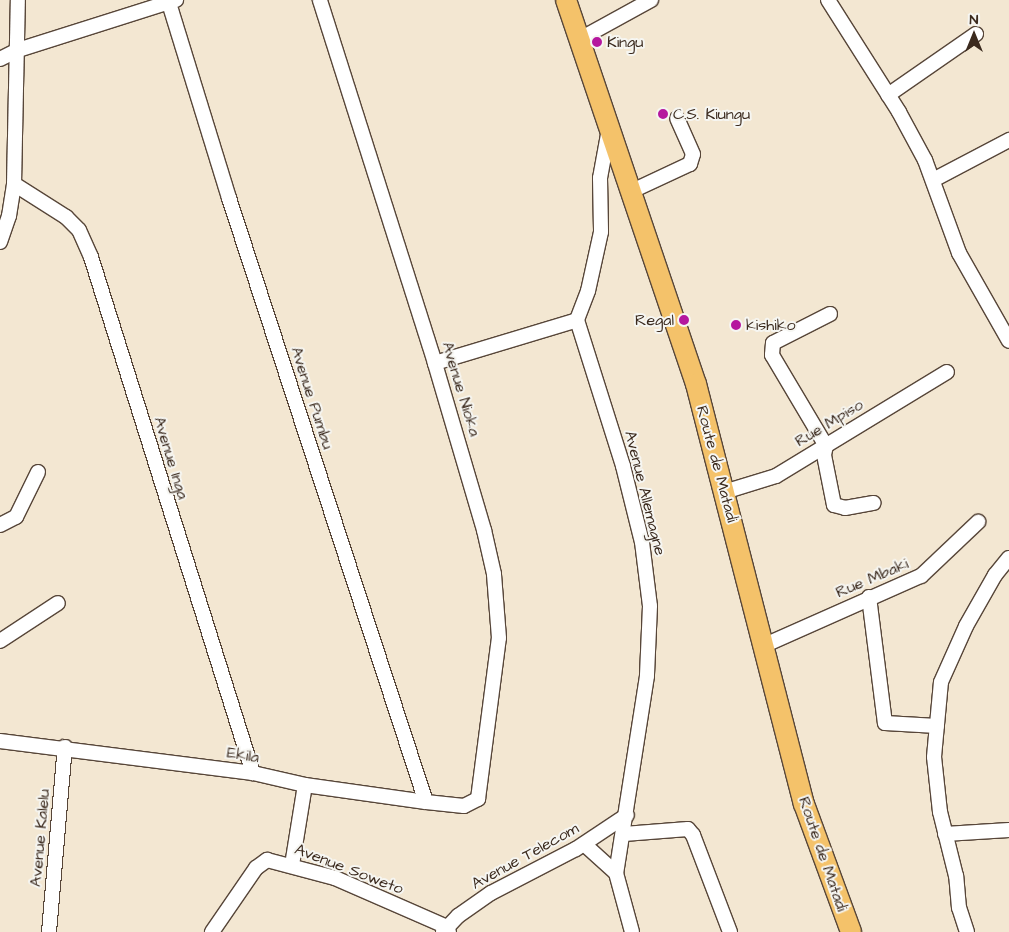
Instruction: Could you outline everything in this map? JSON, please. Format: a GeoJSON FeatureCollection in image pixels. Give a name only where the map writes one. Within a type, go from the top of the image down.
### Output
{"type":"FeatureCollection","features":[{"type":"Feature","properties":{"kind":"highway","name":"Route de Matadi"},"geometry":{"type":"LineString","coordinates":[[566,0],[632,190],[696,384],[765,645],[804,804],[851,932]]}},
{"type":"Feature","properties":{"kind":"street"},"geometry":{"type":"LineString","coordinates":[[0,242],[14,184],[18,0]]}},
{"type":"Feature","properties":{"kind":"street","name":"Avenue Nioka"},"geometry":{"type":"LineString","coordinates":[[320,0],[435,363],[484,530],[497,601],[499,638],[478,799]]}},
{"type":"Feature","properties":{"kind":"street"},"geometry":{"type":"LineString","coordinates":[[580,39],[651,0]]}},
{"type":"Feature","properties":{"kind":"street"},"geometry":{"type":"LineString","coordinates":[[828,0],[888,95],[935,180],[959,253],[1004,321],[1009,342]]}},
{"type":"Feature","properties":{"kind":"street"},"geometry":{"type":"LineString","coordinates":[[0,59],[18,50],[173,1]]}},
{"type":"Feature","properties":{"kind":"street","name":"Avenue Pumbu"},"geometry":{"type":"LineString","coordinates":[[173,1],[232,208],[426,802]]}},
{"type":"Feature","properties":{"kind":"street"},"geometry":{"type":"LineString","coordinates":[[888,95],[976,34]]}},
{"type":"Feature","properties":{"kind":"street"},"geometry":{"type":"LineString","coordinates":[[632,190],[690,164],[693,154],[677,118]]}},
{"type":"Feature","properties":{"kind":"street"},"geometry":{"type":"LineString","coordinates":[[435,363],[577,320],[588,291],[601,232],[600,178],[610,126]]}},
{"type":"Feature","properties":{"kind":"street"},"geometry":{"type":"LineString","coordinates":[[935,180],[1009,140]]}},
{"type":"Feature","properties":{"kind":"street","name":"Avenue Inga"},"geometry":{"type":"LineString","coordinates":[[14,184],[66,218],[80,230],[91,257],[253,773]]}},
{"type":"Feature","properties":{"kind":"street"},"geometry":{"type":"LineString","coordinates":[[830,314],[773,343],[771,351],[826,446],[824,455],[834,505],[845,508],[874,503]]}},
{"type":"Feature","properties":{"kind":"street","name":"Avenue Allemagne"},"geometry":{"type":"LineString","coordinates":[[577,320],[623,466],[642,542],[650,606],[647,676],[627,815],[616,873],[632,932]]}},
{"type":"Feature","properties":{"kind":"street","name":"Rue Mpiso"},"geometry":{"type":"LineString","coordinates":[[724,492],[776,476],[948,372]]}},
{"type":"Feature","properties":{"kind":"street"},"geometry":{"type":"LineString","coordinates":[[0,525],[16,517],[38,472]]}},
{"type":"Feature","properties":{"kind":"street","name":"Rue Mbaki"},"geometry":{"type":"LineString","coordinates":[[765,645],[869,597],[921,576],[978,522]]}},
{"type":"Feature","properties":{"kind":"street"},"geometry":{"type":"LineString","coordinates":[[967,932],[959,908],[956,876],[945,834],[934,758],[941,682],[947,662],[995,575],[1009,558]]}},
{"type":"Feature","properties":{"kind":"street"},"geometry":{"type":"LineString","coordinates":[[869,597],[885,723],[937,726]]}},
{"type":"Feature","properties":{"kind":"street"},"geometry":{"type":"LineString","coordinates":[[0,641],[58,603]]}},
{"type":"Feature","properties":{"kind":"street","name":"Ekila"},"geometry":{"type":"LineString","coordinates":[[0,741],[253,773],[305,785],[426,802],[464,806],[478,799]]}},
{"type":"Feature","properties":{"kind":"street","name":"Avenue Kalelu"},"geometry":{"type":"LineString","coordinates":[[49,932],[66,748]]}},
{"type":"Feature","properties":{"kind":"street"},"geometry":{"type":"LineString","coordinates":[[292,865],[305,785]]}},
{"type":"Feature","properties":{"kind":"street","name":"Avenue Telecom"},"geometry":{"type":"LineString","coordinates":[[446,930],[491,893],[584,844],[627,815]]}},
{"type":"Feature","properties":{"kind":"street"},"geometry":{"type":"LineString","coordinates":[[624,834],[688,829],[693,835],[730,932]]}},
{"type":"Feature","properties":{"kind":"street"},"geometry":{"type":"LineString","coordinates":[[945,834],[1009,830]]}},
{"type":"Feature","properties":{"kind":"street"},"geometry":{"type":"LineString","coordinates":[[584,844],[616,873]]}},
{"type":"Feature","properties":{"kind":"street","name":"Avenue Soweto"},"geometry":{"type":"LineString","coordinates":[[212,932],[256,868],[267,860],[292,865],[334,878],[446,930]]}},
{"type":"Feature","properties":{"kind":"place","name":"Kingu"},"geometry":{"type":"Point","coordinates":[597,42]}},
{"type":"Feature","properties":{"kind":"place","name":"C.S. Kiungu"},"geometry":{"type":"Point","coordinates":[663,114]}},
{"type":"Feature","properties":{"kind":"place","name":"Regal"},"geometry":{"type":"Point","coordinates":[684,320]}},
{"type":"Feature","properties":{"kind":"place","name":"kishiko"},"geometry":{"type":"Point","coordinates":[736,325]}}]}
